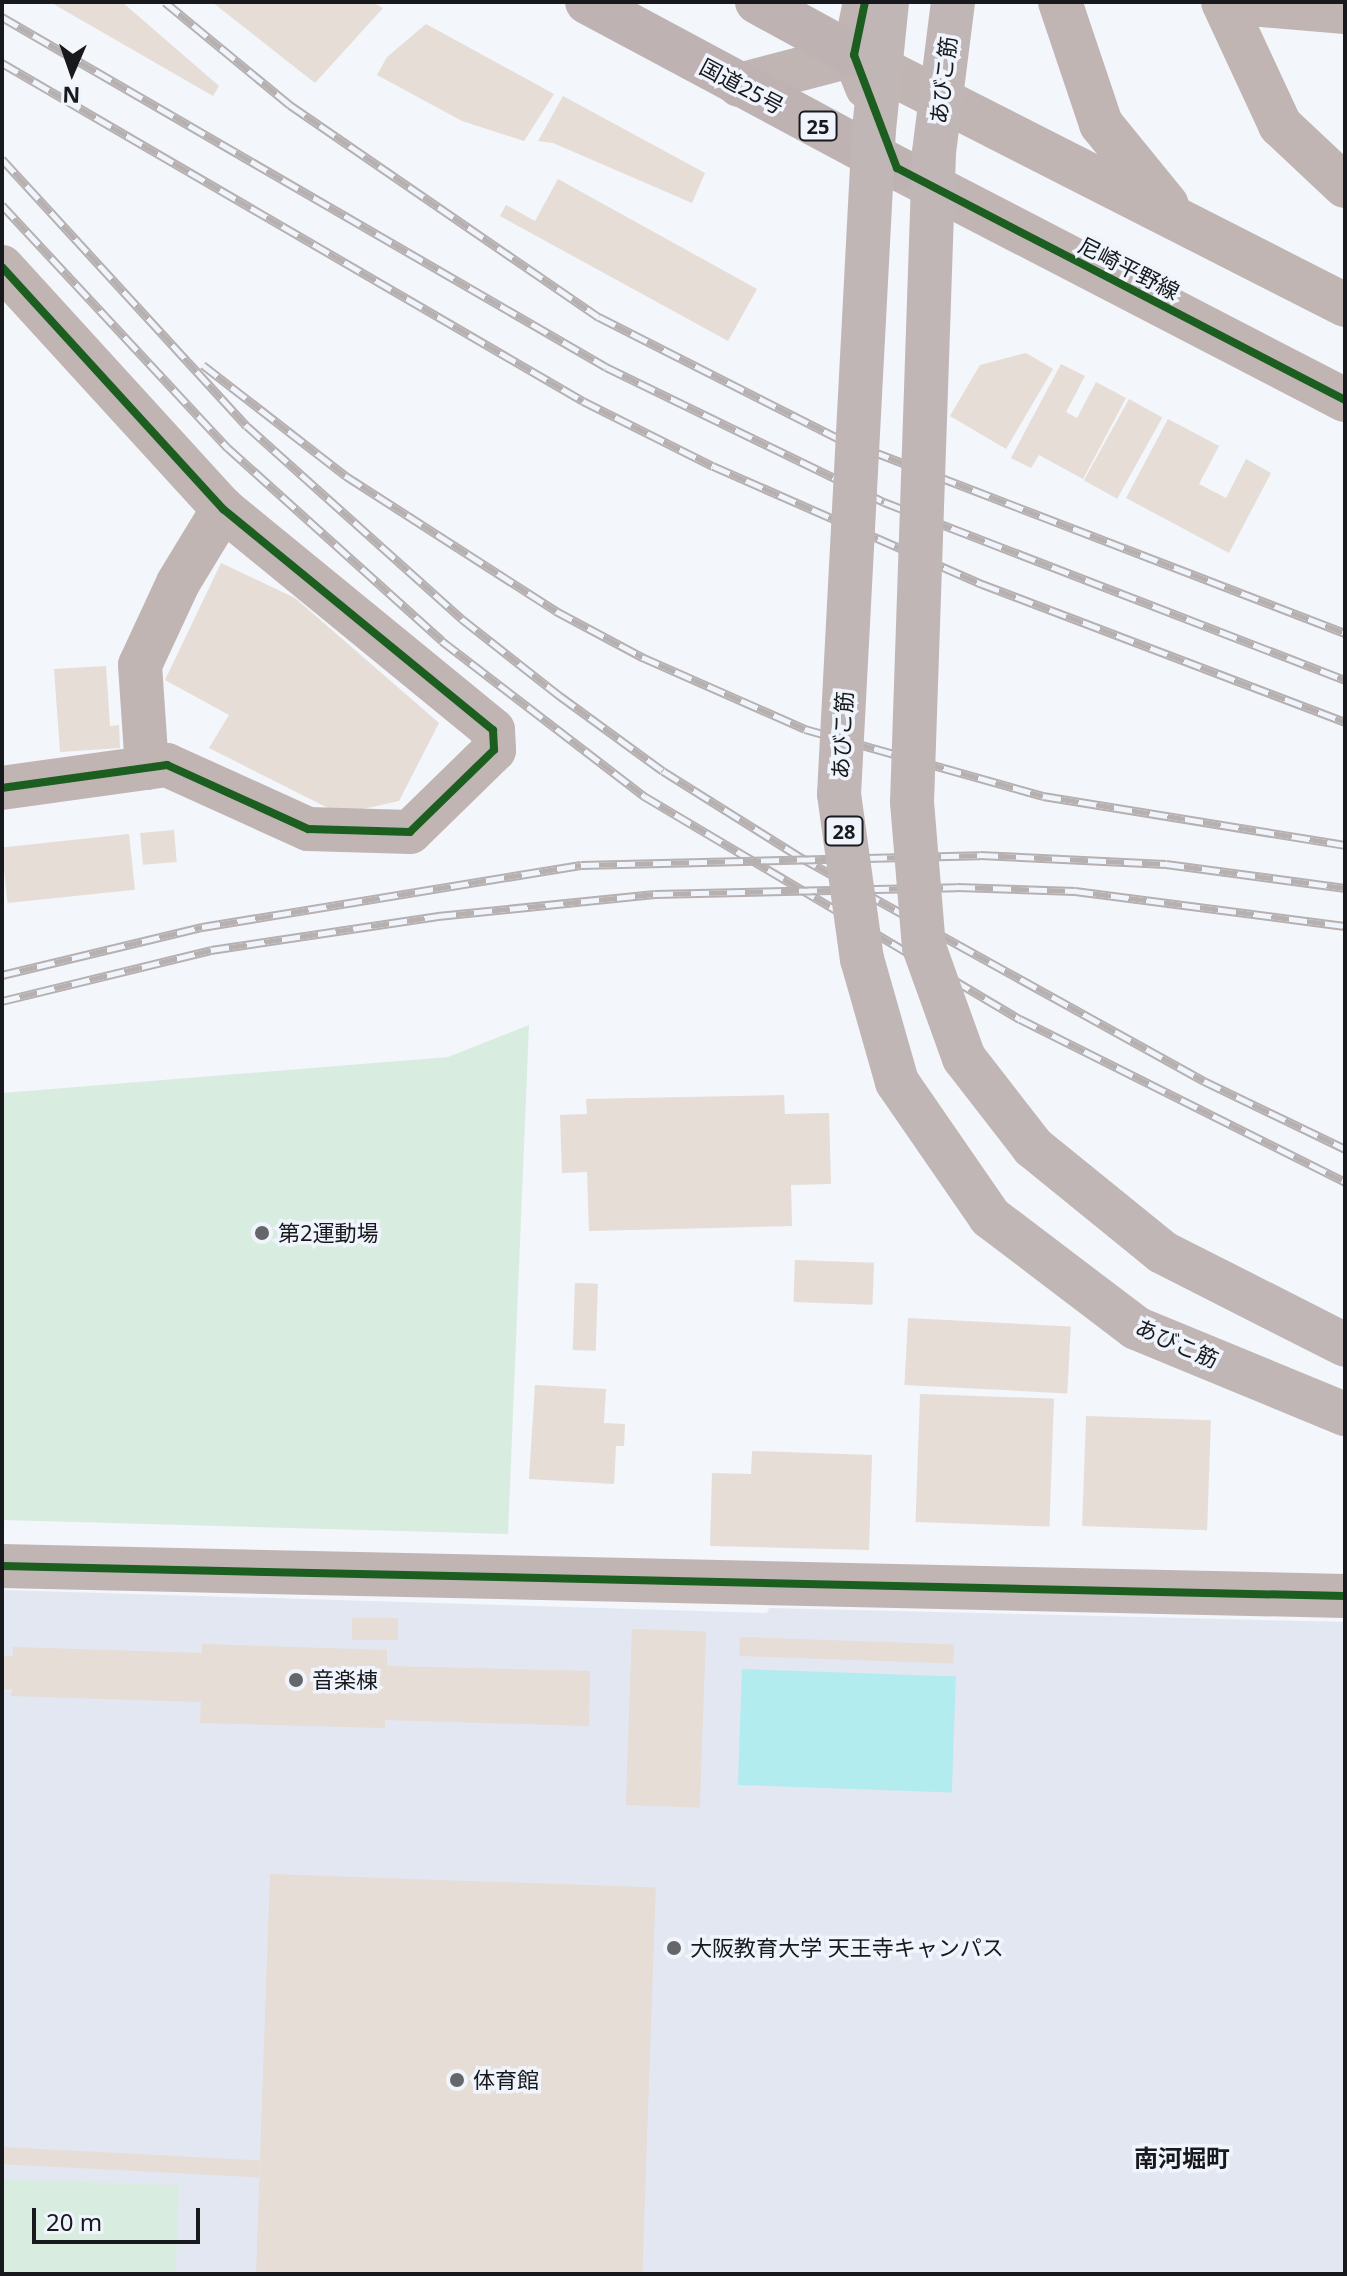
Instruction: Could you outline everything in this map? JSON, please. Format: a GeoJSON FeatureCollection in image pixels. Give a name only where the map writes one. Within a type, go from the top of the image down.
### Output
{"type":"FeatureCollection","features":[{"type":"Feature","properties":{"kind":"highway","name":"国道25号"},"geometry":{"type":"LineString","coordinates":[[587,2],[897,168]]}},
{"type":"Feature","properties":{"kind":"highway"},"geometry":{"type":"LineString","coordinates":[[757,2],[854,55]]}},
{"type":"Feature","properties":{"kind":"main road","name":"あびこ筋"},"geometry":{"type":"LineString","coordinates":[[886,2],[874,129],[839,794],[862,959],[897,1082],[990,1217],[1136,1328],[1345,1414]]}},
{"type":"Feature","properties":{"kind":"main road","name":"あびこ筋"},"geometry":{"type":"LineString","coordinates":[[953,2],[934,153],[912,802],[924,947],[964,1058],[1033,1147],[1162,1252],[1345,1345]]}},
{"type":"Feature","properties":{"kind":"street"},"geometry":{"type":"LineString","coordinates":[[865,2],[854,55],[897,168]]}},
{"type":"Feature","properties":{"kind":"street"},"geometry":{"type":"LineString","coordinates":[[854,55],[886,2]]}},
{"type":"Feature","properties":{"kind":"street"},"geometry":{"type":"LineString","coordinates":[[1060,2],[1101,124],[1177,217]]}},
{"type":"Feature","properties":{"kind":"street"},"geometry":{"type":"LineString","coordinates":[[1225,6],[1280,125],[1345,186]]}},
{"type":"Feature","properties":{"kind":"street"},"geometry":{"type":"LineString","coordinates":[[739,85],[854,55],[1345,305]]}},
{"type":"Feature","properties":{"kind":"street","name":"尼崎平野線"},"geometry":{"type":"LineString","coordinates":[[897,168],[1345,400]]}},
{"type":"Feature","properties":{"kind":"street"},"geometry":{"type":"LineString","coordinates":[[2,267],[223,509],[493,730],[494,750],[410,832],[308,829],[167,765],[2,788]]}},
{"type":"Feature","properties":{"kind":"street"},"geometry":{"type":"LineString","coordinates":[[147,768],[140,665],[178,583],[223,509]]}},
{"type":"Feature","properties":{"kind":"street"},"geometry":{"type":"LineString","coordinates":[[2,1566],[1345,1596]]}},
{"type":"Feature","properties":{"kind":"lane"},"geometry":{"type":"LineString","coordinates":[[1225,6],[1345,19]]}},
{"type":"Feature","properties":{"kind":"shaded area","name":"大阪教育大学 天王寺キャンパス"},"geometry":{"type":"Polygon","coordinates":[[[2,1590],[767,1613],[769,1608],[1345,1622],[1345,2274],[2,2274],[2,1590]]]}},
{"type":"Feature","properties":{"kind":"green space","name":"第2運動場"},"geometry":{"type":"Polygon","coordinates":[[[529,1025],[508,1534],[2,1520],[2,1093],[448,1057],[529,1025]]]}},
{"type":"Feature","properties":{"kind":"green space"},"geometry":{"type":"Polygon","coordinates":[[[2,2179],[179,2185],[176,2274],[2,2274],[2,2179]]]}},
{"type":"Feature","properties":{"kind":"water"},"geometry":{"type":"Polygon","coordinates":[[[742,1669],[956,1676],[952,1792],[738,1785],[742,1669]]]}},
{"type":"Feature","properties":{"kind":"building"},"geometry":{"type":"Polygon","coordinates":[[[50,2],[122,2],[219,86],[213,96],[50,2]]]}},
{"type":"Feature","properties":{"kind":"building"},"geometry":{"type":"Polygon","coordinates":[[[212,2],[372,2],[383,8],[315,83],[212,2]]]}},
{"type":"Feature","properties":{"kind":"building"},"geometry":{"type":"Polygon","coordinates":[[[426,24],[554,94],[524,141],[462,121],[377,75],[387,57],[426,24]]]}},
{"type":"Feature","properties":{"kind":"building"},"geometry":{"type":"Polygon","coordinates":[[[563,96],[705,173],[692,203],[553,143],[538,141],[563,96]]]}},
{"type":"Feature","properties":{"kind":"building"},"geometry":{"type":"Polygon","coordinates":[[[558,179],[757,289],[728,341],[500,216],[506,205],[535,221],[558,179]]]}},
{"type":"Feature","properties":{"kind":"building"},"geometry":{"type":"Polygon","coordinates":[[[1026,353],[1053,369],[1006,449],[950,416],[980,365],[1026,353]]]}},
{"type":"Feature","properties":{"kind":"building"},"geometry":{"type":"Polygon","coordinates":[[[1061,364],[1085,376],[1066,412],[1077,418],[1096,382],[1126,398],[1083,479],[1039,455],[1031,468],[1011,458],[1061,364]]]}},
{"type":"Feature","properties":{"kind":"building"},"geometry":{"type":"Polygon","coordinates":[[[1129,399],[1162,417],[1117,499],[1084,480],[1129,399]]]}},
{"type":"Feature","properties":{"kind":"building"},"geometry":{"type":"Polygon","coordinates":[[[1168,419],[1219,446],[1199,484],[1226,498],[1246,459],[1271,473],[1229,553],[1126,498],[1168,419]]]}},
{"type":"Feature","properties":{"kind":"building"},"geometry":{"type":"Polygon","coordinates":[[[221,563],[295,598],[439,723],[399,801],[340,814],[209,748],[229,715],[165,680],[221,563]]]}},
{"type":"Feature","properties":{"kind":"building"},"geometry":{"type":"Polygon","coordinates":[[[106,666],[110,726],[119,725],[120,748],[60,752],[54,669],[106,666]]]}},
{"type":"Feature","properties":{"kind":"building"},"geometry":{"type":"Polygon","coordinates":[[[174,830],[177,862],[143,865],[140,833],[174,830]]]}},
{"type":"Feature","properties":{"kind":"building"},"geometry":{"type":"Polygon","coordinates":[[[129,834],[135,890],[8,903],[2,847],[129,834]]]}},
{"type":"Feature","properties":{"kind":"building"},"geometry":{"type":"Polygon","coordinates":[[[784,1095],[785,1114],[829,1113],[831,1184],[791,1185],[792,1226],[589,1231],[587,1172],[562,1173],[560,1115],[587,1114],[586,1099],[784,1095]]]}},
{"type":"Feature","properties":{"kind":"building"},"geometry":{"type":"Polygon","coordinates":[[[795,1260],[874,1263],[872,1305],[794,1302],[795,1260]]]}},
{"type":"Feature","properties":{"kind":"building"},"geometry":{"type":"Polygon","coordinates":[[[575,1283],[598,1284],[596,1351],[573,1350],[575,1283]]]}},
{"type":"Feature","properties":{"kind":"building"},"geometry":{"type":"Polygon","coordinates":[[[908,1318],[1071,1327],[1067,1393],[904,1385],[908,1318]]]}},
{"type":"Feature","properties":{"kind":"building"},"geometry":{"type":"Polygon","coordinates":[[[535,1385],[606,1389],[604,1423],[625,1424],[624,1446],[616,1446],[614,1484],[529,1479],[535,1385]]]}},
{"type":"Feature","properties":{"kind":"building"},"geometry":{"type":"Polygon","coordinates":[[[920,1394],[1054,1399],[1049,1527],[916,1522],[920,1394]]]}},
{"type":"Feature","properties":{"kind":"building"},"geometry":{"type":"Polygon","coordinates":[[[1086,1416],[1211,1420],[1207,1530],[1082,1526],[1086,1416]]]}},
{"type":"Feature","properties":{"kind":"building"},"geometry":{"type":"Polygon","coordinates":[[[752,1451],[872,1455],[869,1550],[710,1546],[712,1473],[751,1474],[752,1451]]]}},
{"type":"Feature","properties":{"kind":"building"},"geometry":{"type":"Polygon","coordinates":[[[352,1618],[398,1618],[398,1640],[352,1640],[352,1618]]]}},
{"type":"Feature","properties":{"kind":"building"},"geometry":{"type":"Polygon","coordinates":[[[632,1629],[706,1632],[700,1807],[626,1805],[632,1629]]]}},
{"type":"Feature","properties":{"kind":"building"},"geometry":{"type":"Polygon","coordinates":[[[740,1637],[954,1644],[953,1663],[739,1656],[740,1637]]]}},
{"type":"Feature","properties":{"kind":"building","name":"音楽棟"},"geometry":{"type":"Polygon","coordinates":[[[202,1644],[387,1650],[387,1666],[590,1671],[589,1726],[385,1720],[385,1728],[200,1723],[201,1702],[11,1696],[12,1689],[2,1689],[2,1656],[13,1656],[13,1647],[202,1653],[202,1644]]]}},
{"type":"Feature","properties":{"kind":"building","name":"体育館"},"geometry":{"type":"Polygon","coordinates":[[[270,1874],[656,1887],[642,2274],[256,2274],[270,1874]]]}},
{"type":"Feature","properties":{"kind":"building"},"geometry":{"type":"Polygon","coordinates":[[[2,2147],[260,2161],[259,2177],[2,2164],[2,2147]]]}},
{"type":"Feature","properties":{"kind":"railway"},"geometry":{"type":"LineString","coordinates":[[165,2],[290,105],[599,317],[838,438],[1345,633]]}},
{"type":"Feature","properties":{"kind":"railway"},"geometry":{"type":"LineString","coordinates":[[2,17],[606,367],[884,502],[1345,680]]}},
{"type":"Feature","properties":{"kind":"railway"},"geometry":{"type":"LineString","coordinates":[[2,63],[583,401],[713,466],[982,584],[1345,722]]}},
{"type":"Feature","properties":{"kind":"railway"},"geometry":{"type":"LineString","coordinates":[[2,159],[247,426],[462,619],[560,696],[663,771],[800,857],[1204,1081],[1345,1149]]}},
{"type":"Feature","properties":{"kind":"railway"},"geometry":{"type":"LineString","coordinates":[[2,205],[228,448],[442,641],[644,796],[1020,1019],[1345,1182]]}},
{"type":"Feature","properties":{"kind":"railway"},"geometry":{"type":"LineString","coordinates":[[203,365],[346,476],[556,611],[642,657],[805,729],[1043,796],[1345,845]]}},
{"type":"Feature","properties":{"kind":"railway"},"geometry":{"type":"LineString","coordinates":[[2,975],[202,927],[581,865],[980,855],[1166,864],[1345,888]]}},
{"type":"Feature","properties":{"kind":"railway"},"geometry":{"type":"LineString","coordinates":[[2,1001],[211,950],[438,916],[655,894],[957,887],[1075,891],[1345,926]]}},
{"type":"Feature","properties":{"kind":"cycle path"},"geometry":{"type":"LineString","coordinates":[[865,2],[854,55],[897,168],[1345,400]]}},
{"type":"Feature","properties":{"kind":"cycle path"},"geometry":{"type":"LineString","coordinates":[[2,267],[223,509],[493,730],[494,750],[410,832],[308,829],[167,765],[2,788]]}},
{"type":"Feature","properties":{"kind":"cycle path"},"geometry":{"type":"LineString","coordinates":[[2,1566],[1345,1596]]}},
{"type":"Feature","properties":{"kind":"place","name":"第2運動場"},"geometry":{"type":"Point","coordinates":[262,1233]}},
{"type":"Feature","properties":{"kind":"place","name":"音楽棟"},"geometry":{"type":"Point","coordinates":[296,1680]}},
{"type":"Feature","properties":{"kind":"place","name":"大阪教育大学 天王寺キャンパス"},"geometry":{"type":"Point","coordinates":[674,1948]}},
{"type":"Feature","properties":{"kind":"place","name":"体育館"},"geometry":{"type":"Point","coordinates":[457,2080]}},
{"type":"Feature","properties":{"kind":"district","name":"南河堀町"},"geometry":{"type":"Point","coordinates":[1182,2158]}}]}
